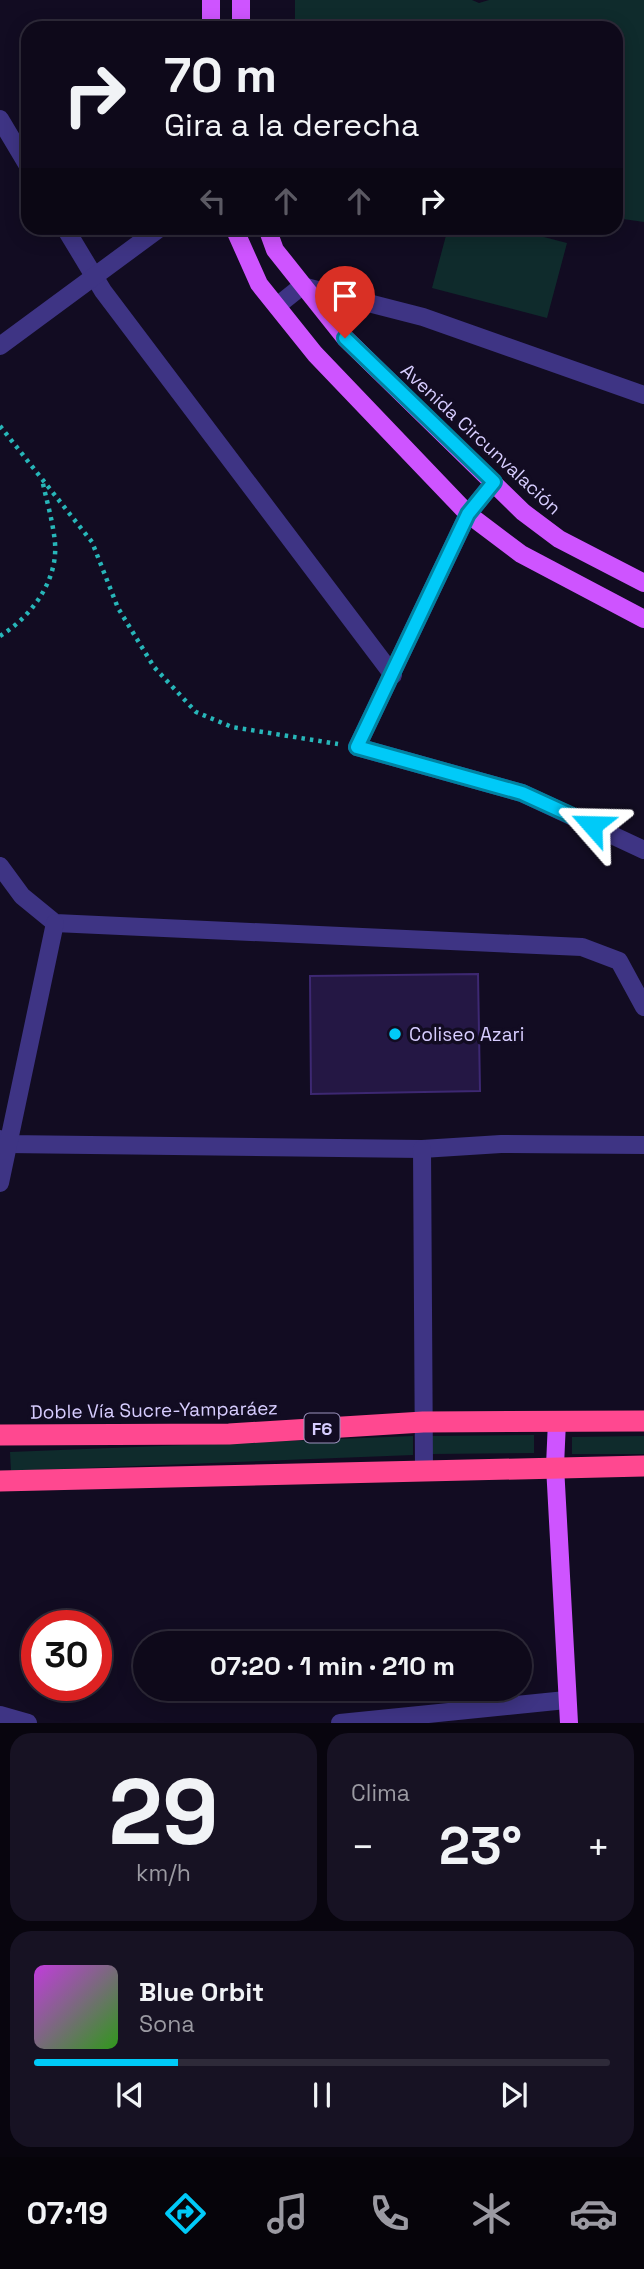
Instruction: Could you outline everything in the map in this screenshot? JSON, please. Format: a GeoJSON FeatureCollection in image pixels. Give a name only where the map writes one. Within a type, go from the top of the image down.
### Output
{"type":"FeatureCollection","features":[{"type":"Feature","properties":{"kind":"highway","name":"Doble Vía Sucre-Yamparáez"},"geometry":{"type":"LineString","coordinates":[[0,1434],[229,1434],[423,1422],[644,1421]]}},
{"type":"Feature","properties":{"kind":"highway"},"geometry":{"type":"LineString","coordinates":[[0,1481],[644,1466]]}},
{"type":"Feature","properties":{"kind":"main road"},"geometry":{"type":"LineString","coordinates":[[211,0],[211,21]]}},
{"type":"Feature","properties":{"kind":"main road"},"geometry":{"type":"LineString","coordinates":[[240,0],[241,21]]}},
{"type":"Feature","properties":{"kind":"main road"},"geometry":{"type":"LineString","coordinates":[[237,235],[259,284],[315,354],[468,514],[521,554],[644,619]]}},
{"type":"Feature","properties":{"kind":"main road","name":"Avenida Circunvalación"},"geometry":{"type":"LineString","coordinates":[[270,235],[275,250],[345,338],[523,512],[559,539],[644,583]]}},
{"type":"Feature","properties":{"kind":"main road"},"geometry":{"type":"LineString","coordinates":[[557,1421],[555,1466],[569,1723]]}},
{"type":"Feature","properties":{"kind":"street"},"geometry":{"type":"LineString","coordinates":[[0,119],[21,154]]}},
{"type":"Feature","properties":{"kind":"street"},"geometry":{"type":"LineString","coordinates":[[69,235],[95,278],[393,675]]}},
{"type":"Feature","properties":{"kind":"street"},"geometry":{"type":"LineString","coordinates":[[0,346],[151,235]]}},
{"type":"Feature","properties":{"kind":"street"},"geometry":{"type":"LineString","coordinates":[[276,306],[302,286],[423,317],[644,395]]}},
{"type":"Feature","properties":{"kind":"street"},"geometry":{"type":"LineString","coordinates":[[494,482],[468,514],[357,747],[522,793],[642,845]]}},
{"type":"Feature","properties":{"kind":"street"},"geometry":{"type":"LineString","coordinates":[[0,866],[22,895],[55,923],[582,947],[619,961],[644,1007]]}},
{"type":"Feature","properties":{"kind":"street"},"geometry":{"type":"LineString","coordinates":[[0,1184],[3,1142],[55,923]]}},
{"type":"Feature","properties":{"kind":"street"},"geometry":{"type":"LineString","coordinates":[[3,1142],[422,1149],[501,1144],[644,1145]]}},
{"type":"Feature","properties":{"kind":"street"},"geometry":{"type":"LineString","coordinates":[[422,1149],[424,1470]]}},
{"type":"Feature","properties":{"kind":"street"},"geometry":{"type":"LineString","coordinates":[[340,1723],[566,1700]]}},
{"type":"Feature","properties":{"kind":"street"},"geometry":{"type":"LineString","coordinates":[[0,1715],[27,1723]]}},
{"type":"Feature","properties":{"kind":"path"},"geometry":{"type":"LineString","coordinates":[[0,426],[92,541],[118,608],[154,667],[195,712],[232,727],[357,747]]}},
{"type":"Feature","properties":{"kind":"path"},"geometry":{"type":"LineString","coordinates":[[0,636],[37,604],[49,579],[55,545],[41,474]]}},
{"type":"Feature","properties":{"kind":"green space"},"geometry":{"type":"Polygon","coordinates":[[[295,0],[472,0],[479,3],[489,0],[644,0],[644,222],[623,219],[623,21],[295,21],[295,0]]]}},
{"type":"Feature","properties":{"kind":"green space"},"geometry":{"type":"Polygon","coordinates":[[[446,235],[536,235],[567,243],[547,318],[432,288],[446,235]]]}},
{"type":"Feature","properties":{"kind":"green space"},"geometry":{"type":"Polygon","coordinates":[[[534,1435],[534,1453],[432,1454],[432,1436],[534,1435]]]}},
{"type":"Feature","properties":{"kind":"green space"},"geometry":{"type":"Polygon","coordinates":[[[413,1436],[413,1455],[11,1471],[10,1452],[413,1436]]]}},
{"type":"Feature","properties":{"kind":"green space"},"geometry":{"type":"Polygon","coordinates":[[[644,1436],[644,1454],[572,1454],[572,1437],[644,1436]]]}},
{"type":"Feature","properties":{"kind":"building","name":"Coliseo Azari"},"geometry":{"type":"Polygon","coordinates":[[[478,974],[480,1091],[311,1094],[310,976],[478,974]]]}},
{"type":"Feature","properties":{"kind":"place","name":"Coliseo Azari"},"geometry":{"type":"Point","coordinates":[395,1034]}},
{"type":"Feature","properties":{"kind":"route"},"geometry":{"type":"LineString","coordinates":[[345,338],[494,482],[468,514],[357,747],[522,793],[592,825]]}}]}
